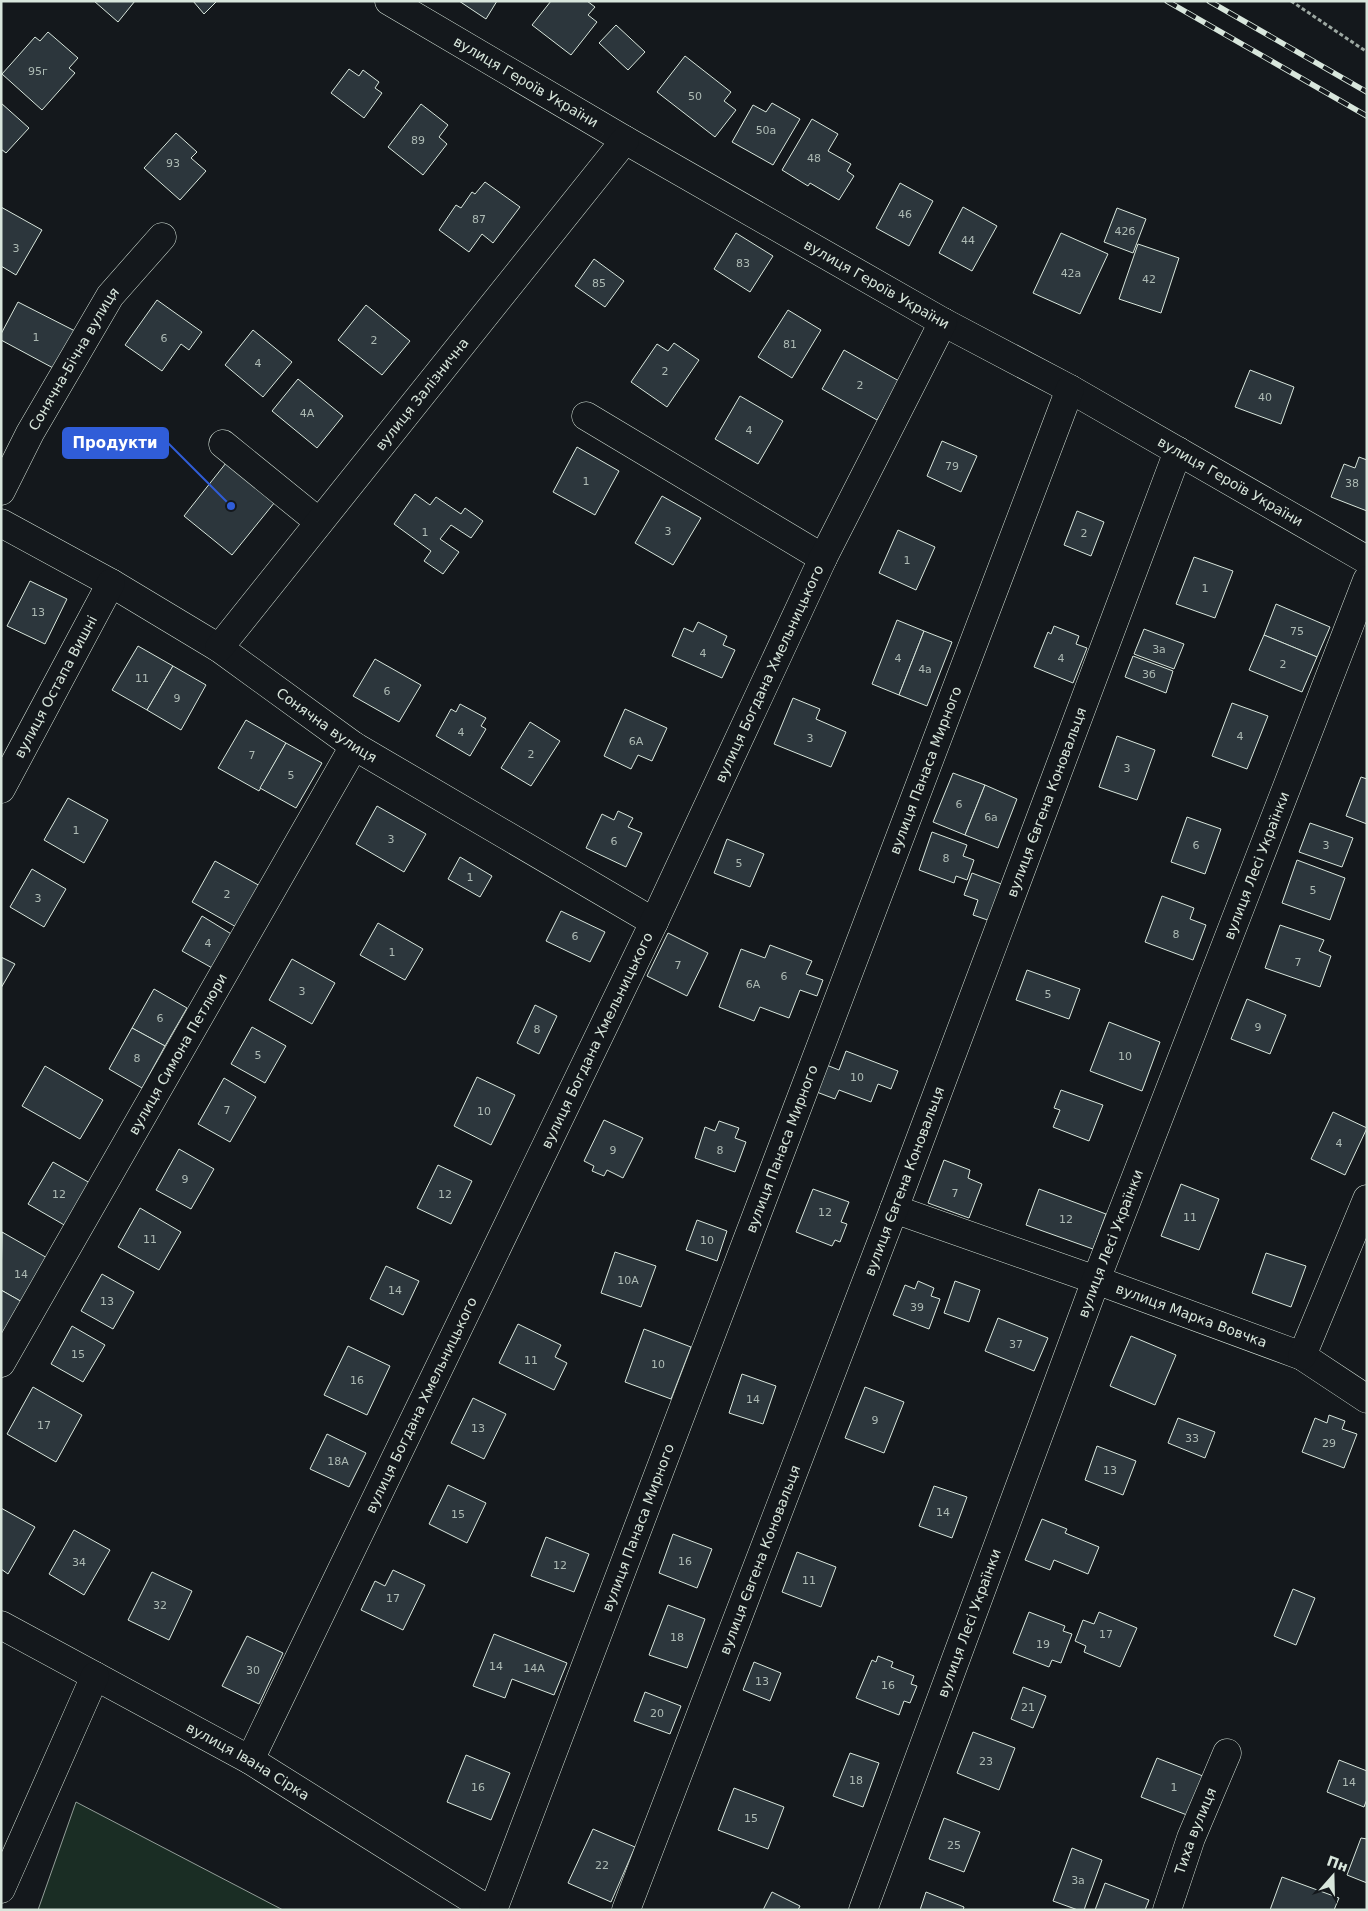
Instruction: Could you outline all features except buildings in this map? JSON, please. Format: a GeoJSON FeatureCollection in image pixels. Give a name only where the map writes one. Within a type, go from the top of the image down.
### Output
{"type":"FeatureCollection","features":[{"type":"Feature","properties":{"kind":"street","name":"вулиця Героїв України"},"geometry":{"type":"LineString","coordinates":[[389,1],[625,140],[943,322],[1070,389],[1367,560]]}},
{"type":"Feature","properties":{"kind":"street","name":"вулиця Залізнична"},"geometry":{"type":"LineString","coordinates":[[219,648],[625,140]]}},
{"type":"Feature","properties":{"kind":"street","name":"Сонячна-Бічна вулиця"},"geometry":{"type":"LineString","coordinates":[[1,490],[30,433],[110,296],[162,237]]}},
{"type":"Feature","properties":{"kind":"street","name":"вулиця Богдана Хмельницького"},"geometry":{"type":"LineString","coordinates":[[250,1760],[654,922],[822,558],[943,322]]}},
{"type":"Feature","properties":{"kind":"street","name":"вулиця Панаса Мирного"},"geometry":{"type":"LineString","coordinates":[[491,1910],[1070,389]]}},
{"type":"Feature","properties":{"kind":"street"},"geometry":{"type":"LineString","coordinates":[[586,416],[822,558]]}},
{"type":"Feature","properties":{"kind":"street"},"geometry":{"type":"LineString","coordinates":[[223,444],[319,522]]}},
{"type":"Feature","properties":{"kind":"street","name":"вулиця Євгена Коновальця"},"geometry":{"type":"LineString","coordinates":[[626,1910],[894,1209],[1178,451]]}},
{"type":"Feature","properties":{"kind":"street","name":"Сонячна вулиця"},"geometry":{"type":"LineString","coordinates":[[1,523],[219,648],[354,746],[654,922]]}},
{"type":"Feature","properties":{"kind":"street","name":"вулиця Лесі Українки"},"geometry":{"type":"LineString","coordinates":[[863,1910],[1096,1280],[1367,580]]}},
{"type":"Feature","properties":{"kind":"street","name":"вулиця Остапа Вишні"},"geometry":{"type":"LineString","coordinates":[[1,789],[110,584]]}},
{"type":"Feature","properties":{"kind":"street","name":"вулиця Симона Петлюри"},"geometry":{"type":"LineString","coordinates":[[1,1363],[354,746]]}},
{"type":"Feature","properties":{"kind":"street"},"geometry":{"type":"LineString","coordinates":[[1302,1356],[1367,1198]]}},
{"type":"Feature","properties":{"kind":"street","name":"вулиця Марка Вовчка"},"geometry":{"type":"LineString","coordinates":[[894,1209],[1096,1280],[1302,1356],[1367,1399]]}},
{"type":"Feature","properties":{"kind":"street","name":"вулиця Івана Сірка"},"geometry":{"type":"LineString","coordinates":[[1,1625],[250,1760],[491,1910]]}},
{"type":"Feature","properties":{"kind":"street"},"geometry":{"type":"LineString","coordinates":[[1,1889],[95,1676]]}},
{"type":"Feature","properties":{"kind":"street","name":"Тиха вулиця"},"geometry":{"type":"LineString","coordinates":[[1167,1910],[1191,1838],[1227,1753]]}},
{"type":"Feature","properties":{"kind":"path"},"geometry":{"type":"LineString","coordinates":[[1291,1],[1367,52]]}},
{"type":"Feature","properties":{"kind":"green space"},"geometry":{"type":"Polygon","coordinates":[[[76,1802],[283,1910],[38,1910],[76,1802]]]}},
{"type":"Feature","properties":{"kind":"railway"},"geometry":{"type":"LineString","coordinates":[[1167,1],[1367,116]]}},
{"type":"Feature","properties":{"kind":"railway"},"geometry":{"type":"LineString","coordinates":[[1209,1],[1367,92]]}},
{"type":"Feature","properties":{"kind":"place","name":"Продукти"},"geometry":{"type":"Point","coordinates":[231,506]}}]}
